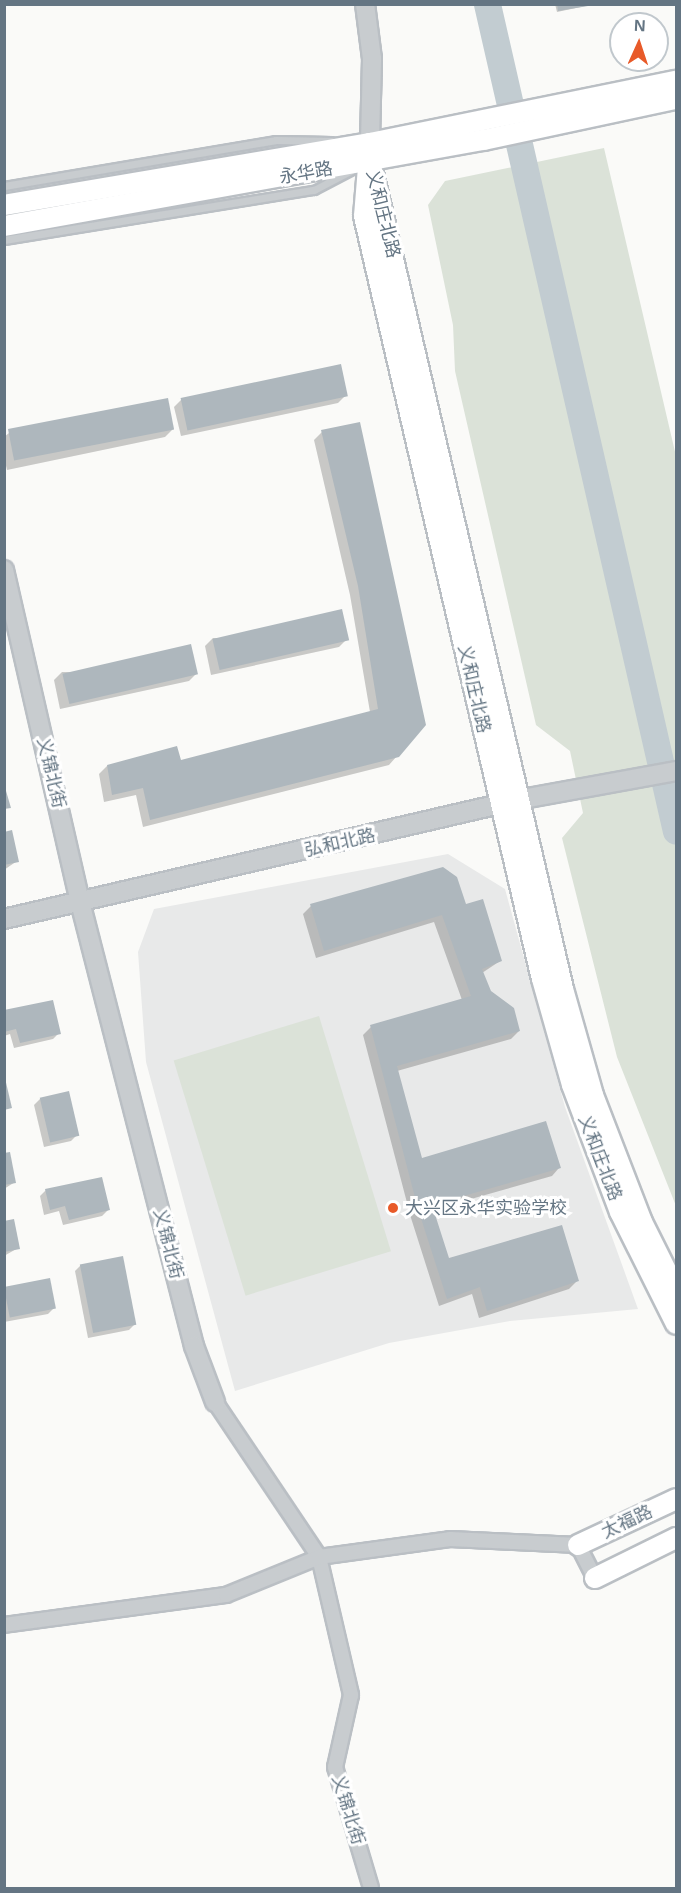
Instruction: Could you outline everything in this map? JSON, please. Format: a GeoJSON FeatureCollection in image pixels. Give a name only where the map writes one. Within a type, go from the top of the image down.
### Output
{"type":"FeatureCollection","features":[{"type":"Feature","properties":{"kind":"main road","name":"永华路"},"geometry":{"type":"LineString","coordinates":[[543,119],[676,81]]}},
{"type":"Feature","properties":{"kind":"main road","name":"永华路"},"geometry":{"type":"LineString","coordinates":[[4,226],[543,119],[676,99]]}},
{"type":"Feature","properties":{"kind":"main road","name":"永华路"},"geometry":{"type":"LineString","coordinates":[[4,205],[370,152]]}},
{"type":"Feature","properties":{"kind":"main road","name":"义和庄北路"},"geometry":{"type":"LineString","coordinates":[[370,152],[363,216],[509,803],[593,1095],[642,1222],[676,1290]]}},
{"type":"Feature","properties":{"kind":"main road","name":"义和庄北路"},"geometry":{"type":"LineString","coordinates":[[509,803],[542,979],[572,1085],[620,1212],[676,1324]]}},
{"type":"Feature","properties":{"kind":"main road","name":"太福路"},"geometry":{"type":"LineString","coordinates":[[578,1545],[676,1499]]}},
{"type":"Feature","properties":{"kind":"main road","name":"太福路"},"geometry":{"type":"LineString","coordinates":[[595,1578],[676,1538]]}},
{"type":"Feature","properties":{"kind":"street"},"geometry":{"type":"LineString","coordinates":[[365,4],[372,59],[370,152]]}},
{"type":"Feature","properties":{"kind":"street","name":"义锦北街"},"geometry":{"type":"LineString","coordinates":[[4,570],[80,902],[194,1346],[215,1402],[319,1557],[351,1695],[334,1767],[371,1888]]}},
{"type":"Feature","properties":{"kind":"street","name":"弘和北路"},"geometry":{"type":"LineString","coordinates":[[4,920],[509,803],[676,771]]}},
{"type":"Feature","properties":{"kind":"street"},"geometry":{"type":"LineString","coordinates":[[4,1625],[226,1595],[319,1557],[450,1539],[578,1545],[595,1578]]}},
{"type":"Feature","properties":{"kind":"lane"},"geometry":{"type":"LineString","coordinates":[[4,186],[276,140],[370,152]]}},
{"type":"Feature","properties":{"kind":"lane"},"geometry":{"type":"LineString","coordinates":[[4,240],[315,190],[370,152]]}},
{"type":"Feature","properties":{"kind":"shaded area"},"geometry":{"type":"Polygon","coordinates":[[[604,148],[676,456],[676,1206],[617,1057],[562,838],[583,813],[570,751],[536,725],[455,371],[453,325],[428,205],[445,181],[604,148]]]}},
{"type":"Feature","properties":{"kind":"shaded area","name":"大兴区永华实验学校"},"geometry":{"type":"Polygon","coordinates":[[[448,854],[505,889],[565,1107],[638,1309],[510,1321],[389,1343],[235,1391],[146,1062],[138,952],[154,909],[448,854]]]}},
{"type":"Feature","properties":{"kind":"shaded area"},"geometry":{"type":"Polygon","coordinates":[[[319,1016],[391,1251],[246,1296],[174,1060],[319,1016]]]}},
{"type":"Feature","properties":{"kind":"building"},"geometry":{"type":"Polygon","coordinates":[[[557,4],[588,4],[588,6],[558,11],[557,4]]]}},
{"type":"Feature","properties":{"kind":"building"},"geometry":{"type":"Polygon","coordinates":[[[341,364],[348,396],[187,430],[181,398],[341,364]]]}},
{"type":"Feature","properties":{"kind":"building"},"geometry":{"type":"Polygon","coordinates":[[[168,398],[174,429],[14,461],[8,429],[168,398]]]}},
{"type":"Feature","properties":{"kind":"building"},"geometry":{"type":"Polygon","coordinates":[[[360,422],[426,725],[399,757],[150,820],[143,788],[112,795],[107,765],[177,746],[181,760],[378,709],[358,586],[321,430],[360,422]]]}},
{"type":"Feature","properties":{"kind":"building"},"geometry":{"type":"Polygon","coordinates":[[[342,609],[349,640],[220,670],[212,639],[342,609]]]}},
{"type":"Feature","properties":{"kind":"building"},"geometry":{"type":"Polygon","coordinates":[[[191,644],[198,674],[69,704],[62,674],[191,644]]]}},
{"type":"Feature","properties":{"kind":"building"},"geometry":{"type":"Polygon","coordinates":[[[4,784],[11,808],[4,809],[4,784]]]}},
{"type":"Feature","properties":{"kind":"building"},"geometry":{"type":"Polygon","coordinates":[[[12,830],[19,862],[4,865],[4,832],[12,830]]]}},
{"type":"Feature","properties":{"kind":"building"},"geometry":{"type":"Polygon","coordinates":[[[443,867],[457,877],[466,904],[483,899],[502,961],[482,969],[491,991],[514,1008],[520,1031],[397,1066],[422,1158],[546,1121],[561,1168],[432,1205],[449,1258],[562,1225],[579,1281],[487,1311],[480,1287],[447,1299],[418,1209],[370,1025],[471,996],[442,915],[324,951],[310,904],[443,867]]]}},
{"type":"Feature","properties":{"kind":"building"},"geometry":{"type":"Polygon","coordinates":[[[53,1000],[61,1034],[20,1043],[16,1029],[4,1032],[4,1010],[53,1000]]]}},
{"type":"Feature","properties":{"kind":"building"},"geometry":{"type":"Polygon","coordinates":[[[4,1074],[12,1108],[4,1110],[4,1074]]]}},
{"type":"Feature","properties":{"kind":"building"},"geometry":{"type":"Polygon","coordinates":[[[69,1091],[79,1136],[50,1143],[40,1098],[69,1091]]]}},
{"type":"Feature","properties":{"kind":"building"},"geometry":{"type":"Polygon","coordinates":[[[10,1152],[16,1183],[4,1185],[4,1153],[10,1152]]]}},
{"type":"Feature","properties":{"kind":"building"},"geometry":{"type":"Polygon","coordinates":[[[102,1177],[110,1210],[69,1220],[65,1206],[50,1210],[45,1189],[102,1177]]]}},
{"type":"Feature","properties":{"kind":"building"},"geometry":{"type":"Polygon","coordinates":[[[14,1219],[20,1249],[4,1252],[4,1221],[14,1219]]]}},
{"type":"Feature","properties":{"kind":"building"},"geometry":{"type":"Polygon","coordinates":[[[123,1256],[136,1325],[93,1333],[80,1264],[123,1256]]]}},
{"type":"Feature","properties":{"kind":"building"},"geometry":{"type":"Polygon","coordinates":[[[50,1278],[56,1308],[10,1317],[4,1287],[50,1278]]]}},
{"type":"Feature","properties":{"kind":"waterway"},"geometry":{"type":"LineString","coordinates":[[487,4],[676,831]]}},
{"type":"Feature","properties":{"kind":"place","name":"大兴区永华实验学校"},"geometry":{"type":"Point","coordinates":[393,1208]}}]}
